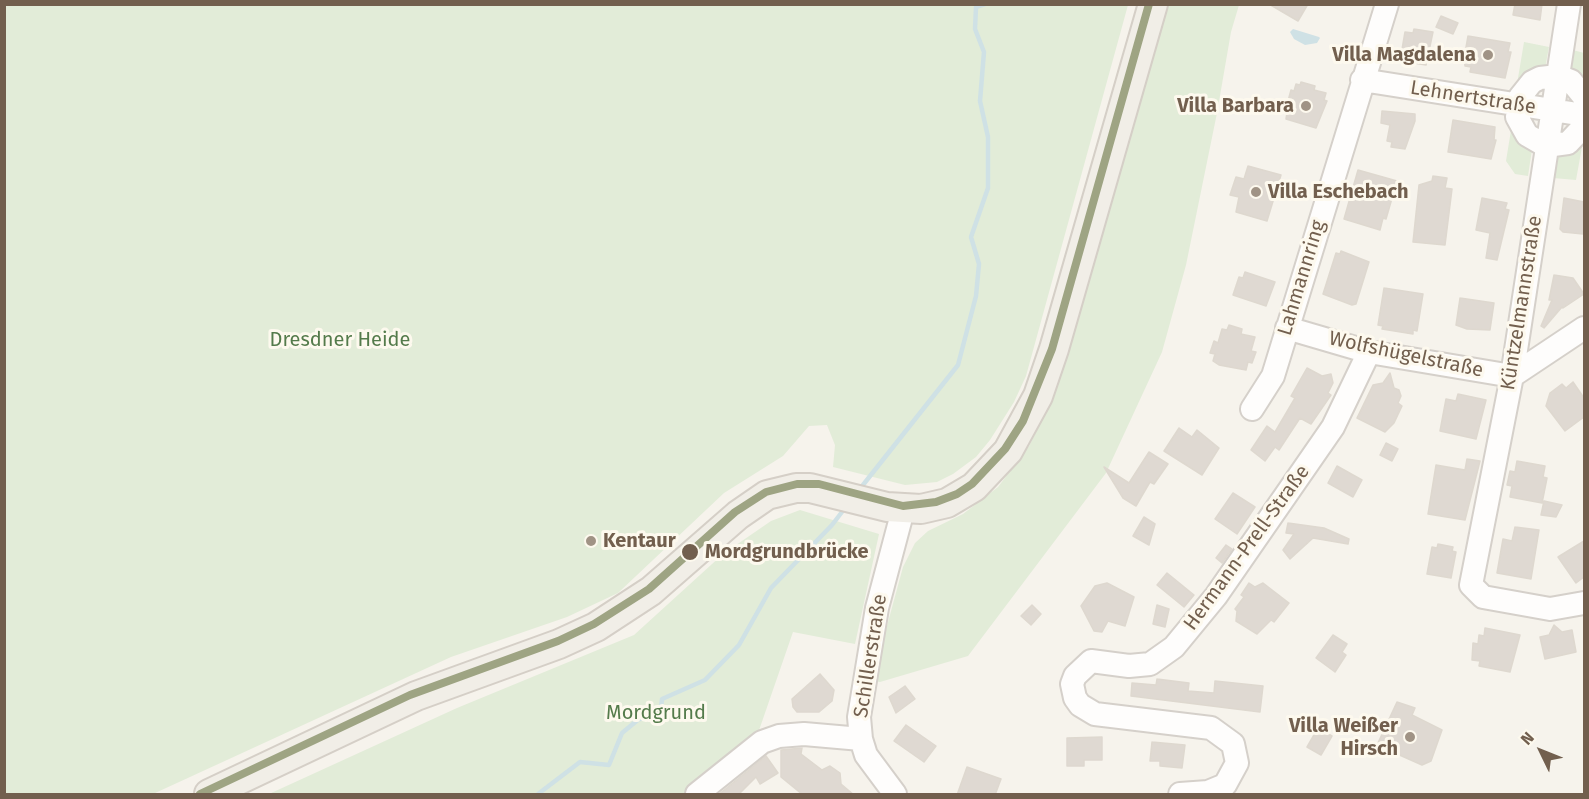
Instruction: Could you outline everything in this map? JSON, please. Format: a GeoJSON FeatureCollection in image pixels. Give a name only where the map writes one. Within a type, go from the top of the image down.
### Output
{"type":"FeatureCollection","features":[{"type":"Feature","properties":{"kind":"main road"},"geometry":{"type":"LineString","coordinates":[[208,795],[416,696],[559,644],[596,627],[651,591],[751,504],[780,491],[796,488],[819,489],[895,508],[937,507],[958,498],[975,487],[1008,451],[1026,423],[1054,349],[1152,4]]}},
{"type":"Feature","properties":{"kind":"street","name":"Lahmannring"},"geometry":{"type":"LineString","coordinates":[[1252,410],[1273,376],[1387,4]]}},
{"type":"Feature","properties":{"kind":"street","name":"Küntzelmannstraße"},"geometry":{"type":"LineString","coordinates":[[1569,4],[1545,146],[1512,376],[1471,585],[1483,597],[1550,609],[1584,603]]}},
{"type":"Feature","properties":{"kind":"street"},"geometry":{"type":"LineString","coordinates":[[1584,97],[1571,81],[1558,76],[1540,78],[1532,82],[1520,97],[1517,117],[1527,135],[1545,146],[1568,143],[1584,126]]}},
{"type":"Feature","properties":{"kind":"street","name":"Lehnertstraße"},"geometry":{"type":"LineString","coordinates":[[1362,80],[1584,114]]}},
{"type":"Feature","properties":{"kind":"street","name":"Wolfshügelstraße"},"geometry":{"type":"LineString","coordinates":[[1287,328],[1369,352],[1512,376]]}},
{"type":"Feature","properties":{"kind":"street"},"geometry":{"type":"LineString","coordinates":[[1512,376],[1584,328]]}},
{"type":"Feature","properties":{"kind":"street","name":"Hermann-Prell-Straße"},"geometry":{"type":"LineString","coordinates":[[1180,795],[1208,792],[1224,785],[1237,763],[1233,744],[1211,728],[1095,714],[1080,705],[1075,698],[1072,684],[1075,676],[1091,661],[1129,666],[1150,664],[1174,647],[1216,596],[1333,427],[1369,352]]}},
{"type":"Feature","properties":{"kind":"street","name":"Schillerstraße"},"geometry":{"type":"LineString","coordinates":[[895,508],[860,698],[861,739],[873,768],[895,795]]}},
{"type":"Feature","properties":{"kind":"street"},"geometry":{"type":"LineString","coordinates":[[698,795],[762,742],[779,736],[804,734],[861,739]]}},
{"type":"Feature","properties":{"kind":"green space","name":"Dresdner Heide"},"geometry":{"type":"Polygon","coordinates":[[[5,4],[1128,5],[1026,376],[1014,402],[990,440],[976,457],[953,474],[937,482],[905,485],[833,467],[835,445],[827,425],[809,426],[783,456],[724,493],[618,593],[567,617],[451,657],[153,794],[5,794],[5,4]]]}},
{"type":"Feature","properties":{"kind":"green space"},"geometry":{"type":"Polygon","coordinates":[[[1168,5],[1239,5],[1231,32],[1186,265],[1162,352],[1106,473],[968,656],[880,682],[872,681],[903,567],[915,543],[928,531],[963,514],[998,487],[1029,446],[1052,400],[1168,5]]]}},
{"type":"Feature","properties":{"kind":"green space"},"geometry":{"type":"Polygon","coordinates":[[[1524,42],[1549,47],[1544,74],[1516,90],[1524,42]]]}},
{"type":"Feature","properties":{"kind":"green space"},"geometry":{"type":"Polygon","coordinates":[[[1573,50],[1584,53],[1584,91],[1570,78],[1573,50]]]}},
{"type":"Feature","properties":{"kind":"green space"},"geometry":{"type":"Polygon","coordinates":[[[1513,118],[1533,143],[1528,176],[1515,174],[1506,161],[1513,118]]]}},
{"type":"Feature","properties":{"kind":"green space"},"geometry":{"type":"Polygon","coordinates":[[[1584,136],[1576,180],[1553,178],[1557,149],[1584,136]]]}},
{"type":"Feature","properties":{"kind":"green space","name":"Mordgrund"},"geometry":{"type":"Polygon","coordinates":[[[800,510],[879,534],[855,644],[793,632],[756,739],[686,794],[269,794],[457,708],[634,635],[723,554],[771,521],[800,510]]]}},
{"type":"Feature","properties":{"kind":"shaded area"},"geometry":{"type":"Polygon","coordinates":[[[1293,29],[1320,38],[1317,43],[1305,45],[1294,39],[1290,32],[1293,29]]]}},
{"type":"Feature","properties":{"kind":"building"},"geometry":{"type":"Polygon","coordinates":[[[1269,4],[1308,4],[1298,21],[1269,4]]]}},
{"type":"Feature","properties":{"kind":"building"},"geometry":{"type":"Polygon","coordinates":[[[1515,4],[1542,4],[1540,20],[1513,15],[1515,4]]]}},
{"type":"Feature","properties":{"kind":"building"},"geometry":{"type":"Polygon","coordinates":[[[1441,16],[1458,23],[1453,34],[1436,27],[1441,16]]]}},
{"type":"Feature","properties":{"kind":"building"},"geometry":{"type":"Polygon","coordinates":[[[1414,29],[1433,32],[1426,65],[1400,61],[1405,32],[1413,33],[1414,29]]]}},
{"type":"Feature","properties":{"kind":"building","name":"Villa Magdalena"},"geometry":{"type":"Polygon","coordinates":[[[1468,36],[1510,43],[1508,52],[1511,52],[1505,78],[1470,72],[1471,67],[1465,66],[1464,59],[1468,36]]]}},
{"type":"Feature","properties":{"kind":"building","name":"Villa Barbara"},"geometry":{"type":"Polygon","coordinates":[[[1301,82],[1315,86],[1314,90],[1326,93],[1324,100],[1327,101],[1316,128],[1286,119],[1287,112],[1285,112],[1291,90],[1294,91],[1296,84],[1300,85],[1301,82]]]}},
{"type":"Feature","properties":{"kind":"building"},"geometry":{"type":"Polygon","coordinates":[[[1382,111],[1415,114],[1415,121],[1405,149],[1391,147],[1392,142],[1387,141],[1390,125],[1381,123],[1382,111]]]}},
{"type":"Feature","properties":{"kind":"building"},"geometry":{"type":"Polygon","coordinates":[[[1453,120],[1495,127],[1494,140],[1496,140],[1491,159],[1448,152],[1453,120]]]}},
{"type":"Feature","properties":{"kind":"building","name":"Villa Eschebach"},"geometry":{"type":"Polygon","coordinates":[[[1248,166],[1281,175],[1267,221],[1236,212],[1239,197],[1230,195],[1236,177],[1244,179],[1248,166]]]}},
{"type":"Feature","properties":{"kind":"building"},"geometry":{"type":"Polygon","coordinates":[[[1358,170],[1397,181],[1386,219],[1383,218],[1380,230],[1344,219],[1358,170]]]}},
{"type":"Feature","properties":{"kind":"building"},"geometry":{"type":"Polygon","coordinates":[[[1433,176],[1447,178],[1445,188],[1452,189],[1445,245],[1413,242],[1419,185],[1432,181],[1433,176]]]}},
{"type":"Feature","properties":{"kind":"building"},"geometry":{"type":"Polygon","coordinates":[[[1482,198],[1507,203],[1505,209],[1509,210],[1497,260],[1486,258],[1490,233],[1476,230],[1482,198]]]}},
{"type":"Feature","properties":{"kind":"building"},"geometry":{"type":"Polygon","coordinates":[[[1564,198],[1584,202],[1583,234],[1563,232],[1560,229],[1564,198]]]}},
{"type":"Feature","properties":{"kind":"building"},"geometry":{"type":"Polygon","coordinates":[[[1341,251],[1369,262],[1356,304],[1352,305],[1323,294],[1336,253],[1340,254],[1341,251]]]}},
{"type":"Feature","properties":{"kind":"building"},"geometry":{"type":"Polygon","coordinates":[[[1245,272],[1275,282],[1266,306],[1233,295],[1239,277],[1243,278],[1245,272]]]}},
{"type":"Feature","properties":{"kind":"building"},"geometry":{"type":"Polygon","coordinates":[[[1554,275],[1573,278],[1584,294],[1562,307],[1544,328],[1541,326],[1552,300],[1549,300],[1554,275]]]}},
{"type":"Feature","properties":{"kind":"building"},"geometry":{"type":"Polygon","coordinates":[[[1384,288],[1423,294],[1417,331],[1413,330],[1413,334],[1382,329],[1383,326],[1378,325],[1384,288]]]}},
{"type":"Feature","properties":{"kind":"building"},"geometry":{"type":"Polygon","coordinates":[[[1460,298],[1494,303],[1490,330],[1467,329],[1456,325],[1460,298]]]}},
{"type":"Feature","properties":{"kind":"building"},"geometry":{"type":"Polygon","coordinates":[[[1229,325],[1242,329],[1241,334],[1255,337],[1251,351],[1256,352],[1252,363],[1248,362],[1246,370],[1219,365],[1213,361],[1215,354],[1210,353],[1214,341],[1218,343],[1222,329],[1227,330],[1229,325]]]}},
{"type":"Feature","properties":{"kind":"building"},"geometry":{"type":"Polygon","coordinates":[[[1307,368],[1322,376],[1331,374],[1333,383],[1328,393],[1331,395],[1311,424],[1300,418],[1279,450],[1275,447],[1265,461],[1251,450],[1267,426],[1275,432],[1295,398],[1291,396],[1307,368]]]}},
{"type":"Feature","properties":{"kind":"building"},"geometry":{"type":"Polygon","coordinates":[[[1390,373],[1394,388],[1399,390],[1401,396],[1398,403],[1402,406],[1394,423],[1385,432],[1357,418],[1373,385],[1383,383],[1390,373]]]}},
{"type":"Feature","properties":{"kind":"building"},"geometry":{"type":"Polygon","coordinates":[[[1573,382],[1584,398],[1584,417],[1565,431],[1546,406],[1550,393],[1562,384],[1566,388],[1573,382]]]}},
{"type":"Feature","properties":{"kind":"building"},"geometry":{"type":"Polygon","coordinates":[[[1458,394],[1486,400],[1476,439],[1440,431],[1446,399],[1456,401],[1458,394]]]}},
{"type":"Feature","properties":{"kind":"building"},"geometry":{"type":"Polygon","coordinates":[[[1179,428],[1192,437],[1197,430],[1219,448],[1202,475],[1164,451],[1179,428]]]}},
{"type":"Feature","properties":{"kind":"building"},"geometry":{"type":"Polygon","coordinates":[[[1386,443],[1398,449],[1392,461],[1380,455],[1386,443]]]}},
{"type":"Feature","properties":{"kind":"building"},"geometry":{"type":"Polygon","coordinates":[[[1149,452],[1168,464],[1154,484],[1150,482],[1136,506],[1123,498],[1104,467],[1129,483],[1149,452]]]}},
{"type":"Feature","properties":{"kind":"building"},"geometry":{"type":"Polygon","coordinates":[[[1467,459],[1480,461],[1465,520],[1428,514],[1436,465],[1465,470],[1467,459]]]}},
{"type":"Feature","properties":{"kind":"building"},"geometry":{"type":"Polygon","coordinates":[[[1517,461],[1545,466],[1543,477],[1547,478],[1542,503],[1510,497],[1512,486],[1507,485],[1510,471],[1515,472],[1517,461]]]}},
{"type":"Feature","properties":{"kind":"building"},"geometry":{"type":"Polygon","coordinates":[[[1337,466],[1362,480],[1353,497],[1328,483],[1337,466]]]}},
{"type":"Feature","properties":{"kind":"building"},"geometry":{"type":"Polygon","coordinates":[[[1233,493],[1255,507],[1237,534],[1215,519],[1233,493]]]}},
{"type":"Feature","properties":{"kind":"building"},"geometry":{"type":"Polygon","coordinates":[[[1544,501],[1562,505],[1556,517],[1541,515],[1544,501]]]}},
{"type":"Feature","properties":{"kind":"building"},"geometry":{"type":"Polygon","coordinates":[[[1144,517],[1155,524],[1149,545],[1133,536],[1144,517]]]}},
{"type":"Feature","properties":{"kind":"building"},"geometry":{"type":"Polygon","coordinates":[[[1288,523],[1324,528],[1349,539],[1348,544],[1313,538],[1290,559],[1283,550],[1294,534],[1286,533],[1288,523]]]}},
{"type":"Feature","properties":{"kind":"building"},"geometry":{"type":"Polygon","coordinates":[[[1515,527],[1539,530],[1531,579],[1497,573],[1503,539],[1512,541],[1515,527]]]}},
{"type":"Feature","properties":{"kind":"building"},"geometry":{"type":"Polygon","coordinates":[[[1584,541],[1584,577],[1576,583],[1558,557],[1584,541]]]}},
{"type":"Feature","properties":{"kind":"building"},"geometry":{"type":"Polygon","coordinates":[[[1438,544],[1453,547],[1452,551],[1456,552],[1451,578],[1427,574],[1432,547],[1437,548],[1438,544]]]}},
{"type":"Feature","properties":{"kind":"building"},"geometry":{"type":"Polygon","coordinates":[[[1226,545],[1232,549],[1222,563],[1216,558],[1226,545]]]}},
{"type":"Feature","properties":{"kind":"building"},"geometry":{"type":"Polygon","coordinates":[[[1167,573],[1194,595],[1184,607],[1157,585],[1167,573]]]}},
{"type":"Feature","properties":{"kind":"building"},"geometry":{"type":"Polygon","coordinates":[[[1107,583],[1134,597],[1125,626],[1108,621],[1102,632],[1094,631],[1081,606],[1095,586],[1107,583]]]}},
{"type":"Feature","properties":{"kind":"building"},"geometry":{"type":"Polygon","coordinates":[[[1249,583],[1255,587],[1263,583],[1289,603],[1274,622],[1271,620],[1257,634],[1236,621],[1237,611],[1235,609],[1244,597],[1241,595],[1249,583]]]}},
{"type":"Feature","properties":{"kind":"building"},"geometry":{"type":"Polygon","coordinates":[[[1032,605],[1041,614],[1031,625],[1021,616],[1032,605]]]}},
{"type":"Feature","properties":{"kind":"building"},"geometry":{"type":"Polygon","coordinates":[[[1157,605],[1169,609],[1165,627],[1153,624],[1157,605]]]}},
{"type":"Feature","properties":{"kind":"building"},"geometry":{"type":"Polygon","coordinates":[[[1554,625],[1562,632],[1572,630],[1576,652],[1545,659],[1540,637],[1549,635],[1554,625]]]}},
{"type":"Feature","properties":{"kind":"building"},"geometry":{"type":"Polygon","coordinates":[[[1485,628],[1520,635],[1510,672],[1479,666],[1480,661],[1472,660],[1473,643],[1478,644],[1479,635],[1484,636],[1485,628]]]}},
{"type":"Feature","properties":{"kind":"building"},"geometry":{"type":"Polygon","coordinates":[[[1333,635],[1347,644],[1342,652],[1346,655],[1335,672],[1316,658],[1333,635]]]}},
{"type":"Feature","properties":{"kind":"building"},"geometry":{"type":"Polygon","coordinates":[[[820,674],[834,690],[832,701],[819,712],[797,712],[793,707],[792,699],[820,674]]]}},
{"type":"Feature","properties":{"kind":"building"},"geometry":{"type":"Polygon","coordinates":[[[1157,679],[1189,683],[1188,691],[1214,693],[1215,681],[1263,686],[1260,712],[1131,696],[1132,683],[1156,685],[1157,679]]]}},
{"type":"Feature","properties":{"kind":"building"},"geometry":{"type":"Polygon","coordinates":[[[905,686],[915,699],[896,713],[889,697],[905,686]]]}},
{"type":"Feature","properties":{"kind":"building","name":"Villa Weißer Hirsch"},"geometry":{"type":"Polygon","coordinates":[[[1397,702],[1415,708],[1412,715],[1442,730],[1431,761],[1422,765],[1377,745],[1397,702]]]}},
{"type":"Feature","properties":{"kind":"building"},"geometry":{"type":"Polygon","coordinates":[[[906,725],[936,746],[924,762],[894,741],[906,725]]]}},
{"type":"Feature","properties":{"kind":"building"},"geometry":{"type":"Polygon","coordinates":[[[1318,728],[1332,736],[1321,755],[1307,747],[1318,728]]]}},
{"type":"Feature","properties":{"kind":"building"},"geometry":{"type":"Polygon","coordinates":[[[1102,737],[1102,760],[1084,760],[1084,766],[1067,766],[1067,738],[1102,737]]]}},
{"type":"Feature","properties":{"kind":"building"},"geometry":{"type":"Polygon","coordinates":[[[1152,742],[1185,745],[1182,768],[1160,766],[1160,761],[1150,761],[1152,742]]]}},
{"type":"Feature","properties":{"kind":"building"},"geometry":{"type":"Polygon","coordinates":[[[802,748],[801,754],[822,770],[830,766],[840,773],[841,784],[854,795],[803,795],[781,777],[781,750],[802,748]]]}},
{"type":"Feature","properties":{"kind":"building"},"geometry":{"type":"Polygon","coordinates":[[[766,756],[778,773],[760,784],[756,777],[738,795],[718,795],[766,756]]]}},
{"type":"Feature","properties":{"kind":"building"},"geometry":{"type":"Polygon","coordinates":[[[967,767],[1001,779],[995,795],[957,795],[967,767]]]}},
{"type":"Feature","properties":{"kind":"waterway"},"geometry":{"type":"LineString","coordinates":[[859,490],[958,365],[976,296],[979,264],[971,237],[988,188],[988,137],[980,101],[984,52],[975,29],[976,7],[985,4]]}},
{"type":"Feature","properties":{"kind":"waterway"},"geometry":{"type":"LineString","coordinates":[[538,794],[580,762],[609,765],[622,733],[639,719],[660,717],[662,699],[705,680],[739,645],[771,588],[832,525],[845,508]]}},
{"type":"Feature","properties":{"kind":"transit line"},"geometry":{"type":"LineString","coordinates":[[200,794],[410,695],[558,641],[594,624],[649,589],[735,512],[766,492],[797,484],[819,484],[903,506],[936,502],[957,494],[972,484],[1005,449],[1023,421],[1052,349],[1149,4]]}},
{"type":"Feature","properties":{"kind":"place","name":"Villa Magdalena"},"geometry":{"type":"Point","coordinates":[1488,55]}},
{"type":"Feature","properties":{"kind":"place","name":"Villa Barbara"},"geometry":{"type":"Point","coordinates":[1306,106]}},
{"type":"Feature","properties":{"kind":"place","name":"Villa Eschebach"},"geometry":{"type":"Point","coordinates":[1256,192]}},
{"type":"Feature","properties":{"kind":"place","name":"Kentaur"},"geometry":{"type":"Point","coordinates":[591,541]}},
{"type":"Feature","properties":{"kind":"place","name":"Mordgrundbrücke"},"geometry":{"type":"Point","coordinates":[690,552]}},
{"type":"Feature","properties":{"kind":"place","name":"Villa Weißer Hirsch"},"geometry":{"type":"Point","coordinates":[1410,737]}}]}
